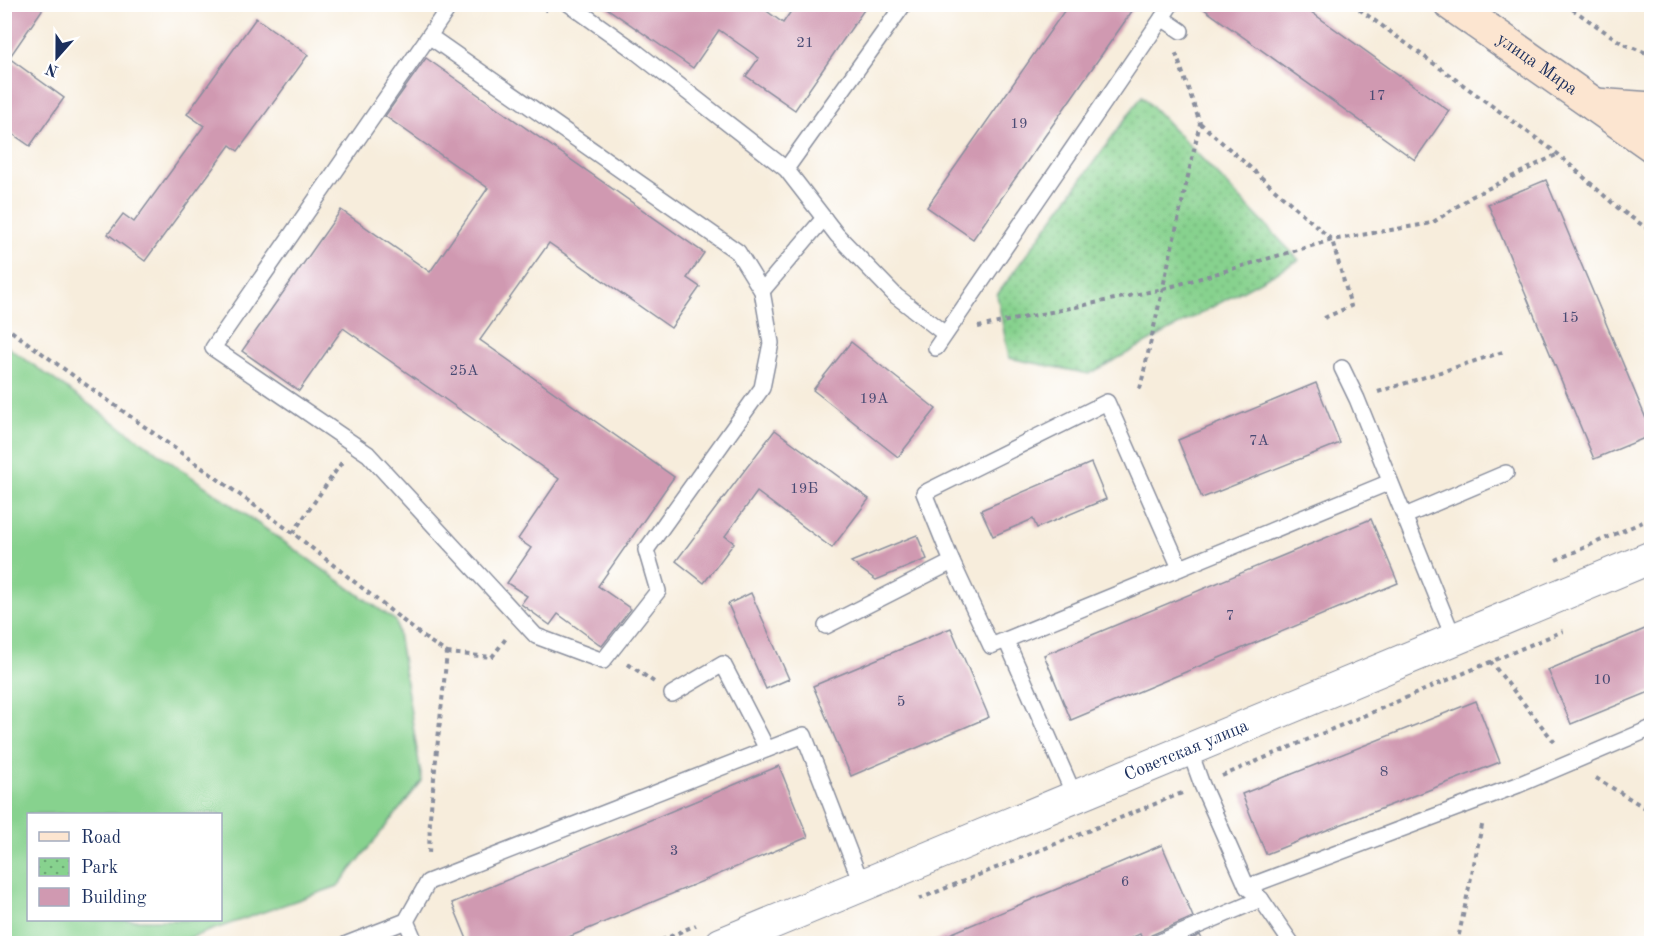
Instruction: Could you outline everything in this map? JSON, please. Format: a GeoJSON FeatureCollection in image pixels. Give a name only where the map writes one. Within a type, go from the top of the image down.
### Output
{"type":"FeatureCollection","features":[{"type":"Feature","properties":{"kind":"street","name":"улица Мира"},"geometry":{"type":"LineString","coordinates":[[1451,4],[1652,145]]}},
{"type":"Feature","properties":{"kind":"street"},"geometry":{"type":"LineString","coordinates":[[1593,105],[1652,109]]}},
{"type":"Feature","properties":{"kind":"street"},"geometry":{"type":"LineString","coordinates":[[1593,105],[1628,116],[1652,120]]}},
{"type":"Feature","properties":{"kind":"street","name":"Советская улица"},"geometry":{"type":"LineString","coordinates":[[721,944],[752,938],[862,885],[1652,557]]}},
{"type":"Feature","properties":{"kind":"lane"},"geometry":{"type":"LineString","coordinates":[[429,36],[738,252],[762,291],[771,343],[762,388],[646,550],[658,591],[603,662],[536,636],[368,454],[213,348],[451,4]]}},
{"type":"Feature","properties":{"kind":"lane"},"geometry":{"type":"LineString","coordinates":[[569,4],[635,51],[786,169],[837,236],[896,296],[945,334]]}},
{"type":"Feature","properties":{"kind":"lane"},"geometry":{"type":"LineString","coordinates":[[786,169],[904,4]]}},
{"type":"Feature","properties":{"kind":"lane"},"geometry":{"type":"LineString","coordinates":[[936,348],[1171,4]]}},
{"type":"Feature","properties":{"kind":"lane"},"geometry":{"type":"LineString","coordinates":[[1161,18],[1181,31]]}},
{"type":"Feature","properties":{"kind":"lane"},"geometry":{"type":"LineString","coordinates":[[762,291],[824,218]]}},
{"type":"Feature","properties":{"kind":"lane"},"geometry":{"type":"LineString","coordinates":[[1342,368],[1358,399],[1454,639]]}},
{"type":"Feature","properties":{"kind":"lane"},"geometry":{"type":"LineString","coordinates":[[1180,568],[1107,402],[924,493],[990,646],[1390,482]]}},
{"type":"Feature","properties":{"kind":"lane"},"geometry":{"type":"LineString","coordinates":[[1405,516],[1506,473]]}},
{"type":"Feature","properties":{"kind":"lane"},"geometry":{"type":"LineString","coordinates":[[826,626],[952,562]]}},
{"type":"Feature","properties":{"kind":"lane"},"geometry":{"type":"LineString","coordinates":[[1006,640],[1075,796]]}},
{"type":"Feature","properties":{"kind":"lane"},"geometry":{"type":"LineString","coordinates":[[672,694],[723,664],[767,749]]}},
{"type":"Feature","properties":{"kind":"lane"},"geometry":{"type":"LineString","coordinates":[[1247,887],[1489,796],[1652,728]]}},
{"type":"Feature","properties":{"kind":"lane"},"geometry":{"type":"LineString","coordinates":[[347,944],[406,921],[428,882],[804,735],[862,885]]}},
{"type":"Feature","properties":{"kind":"lane"},"geometry":{"type":"LineString","coordinates":[[1189,749],[1202,785],[1247,887],[1261,898],[1292,944]]}},
{"type":"Feature","properties":{"kind":"lane"},"geometry":{"type":"LineString","coordinates":[[1155,944],[1261,898]]}},
{"type":"Feature","properties":{"kind":"lane"},"geometry":{"type":"LineString","coordinates":[[406,921],[416,944]]}},
{"type":"Feature","properties":{"kind":"path"},"geometry":{"type":"LineString","coordinates":[[1352,4],[1558,154],[1618,208],[1652,232]]}},
{"type":"Feature","properties":{"kind":"path"},"geometry":{"type":"LineString","coordinates":[[1565,4],[1623,44],[1652,55]]}},
{"type":"Feature","properties":{"kind":"path"},"geometry":{"type":"LineString","coordinates":[[1181,31],[1173,45],[1200,123],[1332,240],[1351,306],[1322,319]]}},
{"type":"Feature","properties":{"kind":"path"},"geometry":{"type":"LineString","coordinates":[[1140,389],[1200,123]]}},
{"type":"Feature","properties":{"kind":"path"},"geometry":{"type":"LineString","coordinates":[[945,334],[1162,289],[1332,240],[1432,223],[1471,197],[1558,154]]}},
{"type":"Feature","properties":{"kind":"path"},"geometry":{"type":"LineString","coordinates":[[4,326],[293,533],[447,653],[492,657],[510,634]]}},
{"type":"Feature","properties":{"kind":"path"},"geometry":{"type":"LineString","coordinates":[[1358,399],[1503,352]]}},
{"type":"Feature","properties":{"kind":"path"},"geometry":{"type":"LineString","coordinates":[[293,533],[355,445]]}},
{"type":"Feature","properties":{"kind":"path"},"geometry":{"type":"LineString","coordinates":[[917,899],[1202,785],[1566,630]]}},
{"type":"Feature","properties":{"kind":"path"},"geometry":{"type":"LineString","coordinates":[[1454,639],[1491,662],[1571,762],[1652,812]]}},
{"type":"Feature","properties":{"kind":"path"},"geometry":{"type":"LineString","coordinates":[[610,652],[672,694]]}},
{"type":"Feature","properties":{"kind":"path"},"geometry":{"type":"LineString","coordinates":[[428,882],[430,817],[447,653]]}},
{"type":"Feature","properties":{"kind":"path"},"geometry":{"type":"LineString","coordinates":[[1457,944],[1489,796]]}},
{"type":"Feature","properties":{"kind":"green space"},"geometry":{"type":"Polygon","coordinates":[[[1142,96],[1299,260],[1089,374],[1009,358],[997,295],[1142,96]]]}},
{"type":"Feature","properties":{"kind":"green space"},"geometry":{"type":"Polygon","coordinates":[[[5,345],[396,621],[422,781],[338,886],[175,943],[15,944],[5,936],[5,345]]]}},
{"type":"Feature","properties":{"kind":"building"},"geometry":{"type":"Polygon","coordinates":[[[4,4],[46,4],[9,58],[64,98],[30,146],[4,128],[4,4]]]}},
{"type":"Feature","properties":{"kind":"building"},"geometry":{"type":"Polygon","coordinates":[[[601,4],[757,4],[783,23],[796,4],[868,4],[795,110],[746,76],[759,58],[719,30],[693,68],[601,4]]]}},
{"type":"Feature","properties":{"kind":"building"},"geometry":{"type":"Polygon","coordinates":[[[1069,4],[1137,4],[973,239],[927,207],[1069,4]]]}},
{"type":"Feature","properties":{"kind":"building"},"geometry":{"type":"Polygon","coordinates":[[[1197,4],[1300,4],[1449,111],[1415,160],[1197,4]]]}},
{"type":"Feature","properties":{"kind":"building"},"geometry":{"type":"Polygon","coordinates":[[[256,18],[308,55],[238,151],[230,145],[145,261],[108,234],[123,214],[134,222],[204,126],[187,114],[256,18]]]}},
{"type":"Feature","properties":{"kind":"building"},"geometry":{"type":"Polygon","coordinates":[[[426,58],[704,253],[687,278],[700,287],[671,328],[549,243],[480,340],[674,477],[598,586],[631,609],[602,646],[558,614],[550,625],[521,604],[527,596],[507,583],[531,548],[518,539],[559,479],[343,328],[299,391],[242,351],[341,210],[430,272],[488,188],[385,116],[426,58]]]}},
{"type":"Feature","properties":{"kind":"building"},"geometry":{"type":"Polygon","coordinates":[[[1546,180],[1652,433],[1652,435],[1594,459],[1488,204],[1546,180]]]}},
{"type":"Feature","properties":{"kind":"building"},"geometry":{"type":"Polygon","coordinates":[[[851,342],[936,409],[898,457],[813,390],[851,342]]]}},
{"type":"Feature","properties":{"kind":"building"},"geometry":{"type":"Polygon","coordinates":[[[1316,383],[1340,443],[1202,498],[1178,440],[1316,383]]]}},
{"type":"Feature","properties":{"kind":"building"},"geometry":{"type":"Polygon","coordinates":[[[775,430],[869,499],[832,548],[757,492],[725,536],[734,543],[704,583],[676,561],[775,430]]]}},
{"type":"Feature","properties":{"kind":"building"},"geometry":{"type":"Polygon","coordinates":[[[1091,463],[1106,499],[1037,528],[1033,519],[993,536],[981,510],[1091,463]]]}},
{"type":"Feature","properties":{"kind":"building"},"geometry":{"type":"Polygon","coordinates":[[[1371,519],[1398,583],[1071,720],[1044,655],[1371,519]]]}},
{"type":"Feature","properties":{"kind":"building"},"geometry":{"type":"Polygon","coordinates":[[[917,535],[927,559],[876,580],[851,562],[917,535]]]}},
{"type":"Feature","properties":{"kind":"building"},"geometry":{"type":"Polygon","coordinates":[[[751,593],[789,679],[766,689],[728,604],[751,593]]]}},
{"type":"Feature","properties":{"kind":"building"},"geometry":{"type":"Polygon","coordinates":[[[1652,626],[1652,691],[1571,724],[1548,670],[1652,626]]]}},
{"type":"Feature","properties":{"kind":"building"},"geometry":{"type":"Polygon","coordinates":[[[951,628],[989,717],[851,776],[813,686],[951,628]]]}},
{"type":"Feature","properties":{"kind":"building"},"geometry":{"type":"Polygon","coordinates":[[[1476,701],[1500,762],[1266,854],[1242,794],[1476,701]]]}},
{"type":"Feature","properties":{"kind":"building"},"geometry":{"type":"Polygon","coordinates":[[[779,766],[808,837],[552,944],[469,944],[452,903],[779,766]]]}},
{"type":"Feature","properties":{"kind":"building"},"geometry":{"type":"Polygon","coordinates":[[[1162,845],[1193,917],[1151,935],[1145,944],[1140,934],[1117,944],[926,944],[1162,845]]]}},
{"type":"Feature","properties":{"kind":"building"},"geometry":{"type":"Polygon","coordinates":[[[1200,935],[1204,944],[1181,944],[1200,935]]]}}]}
